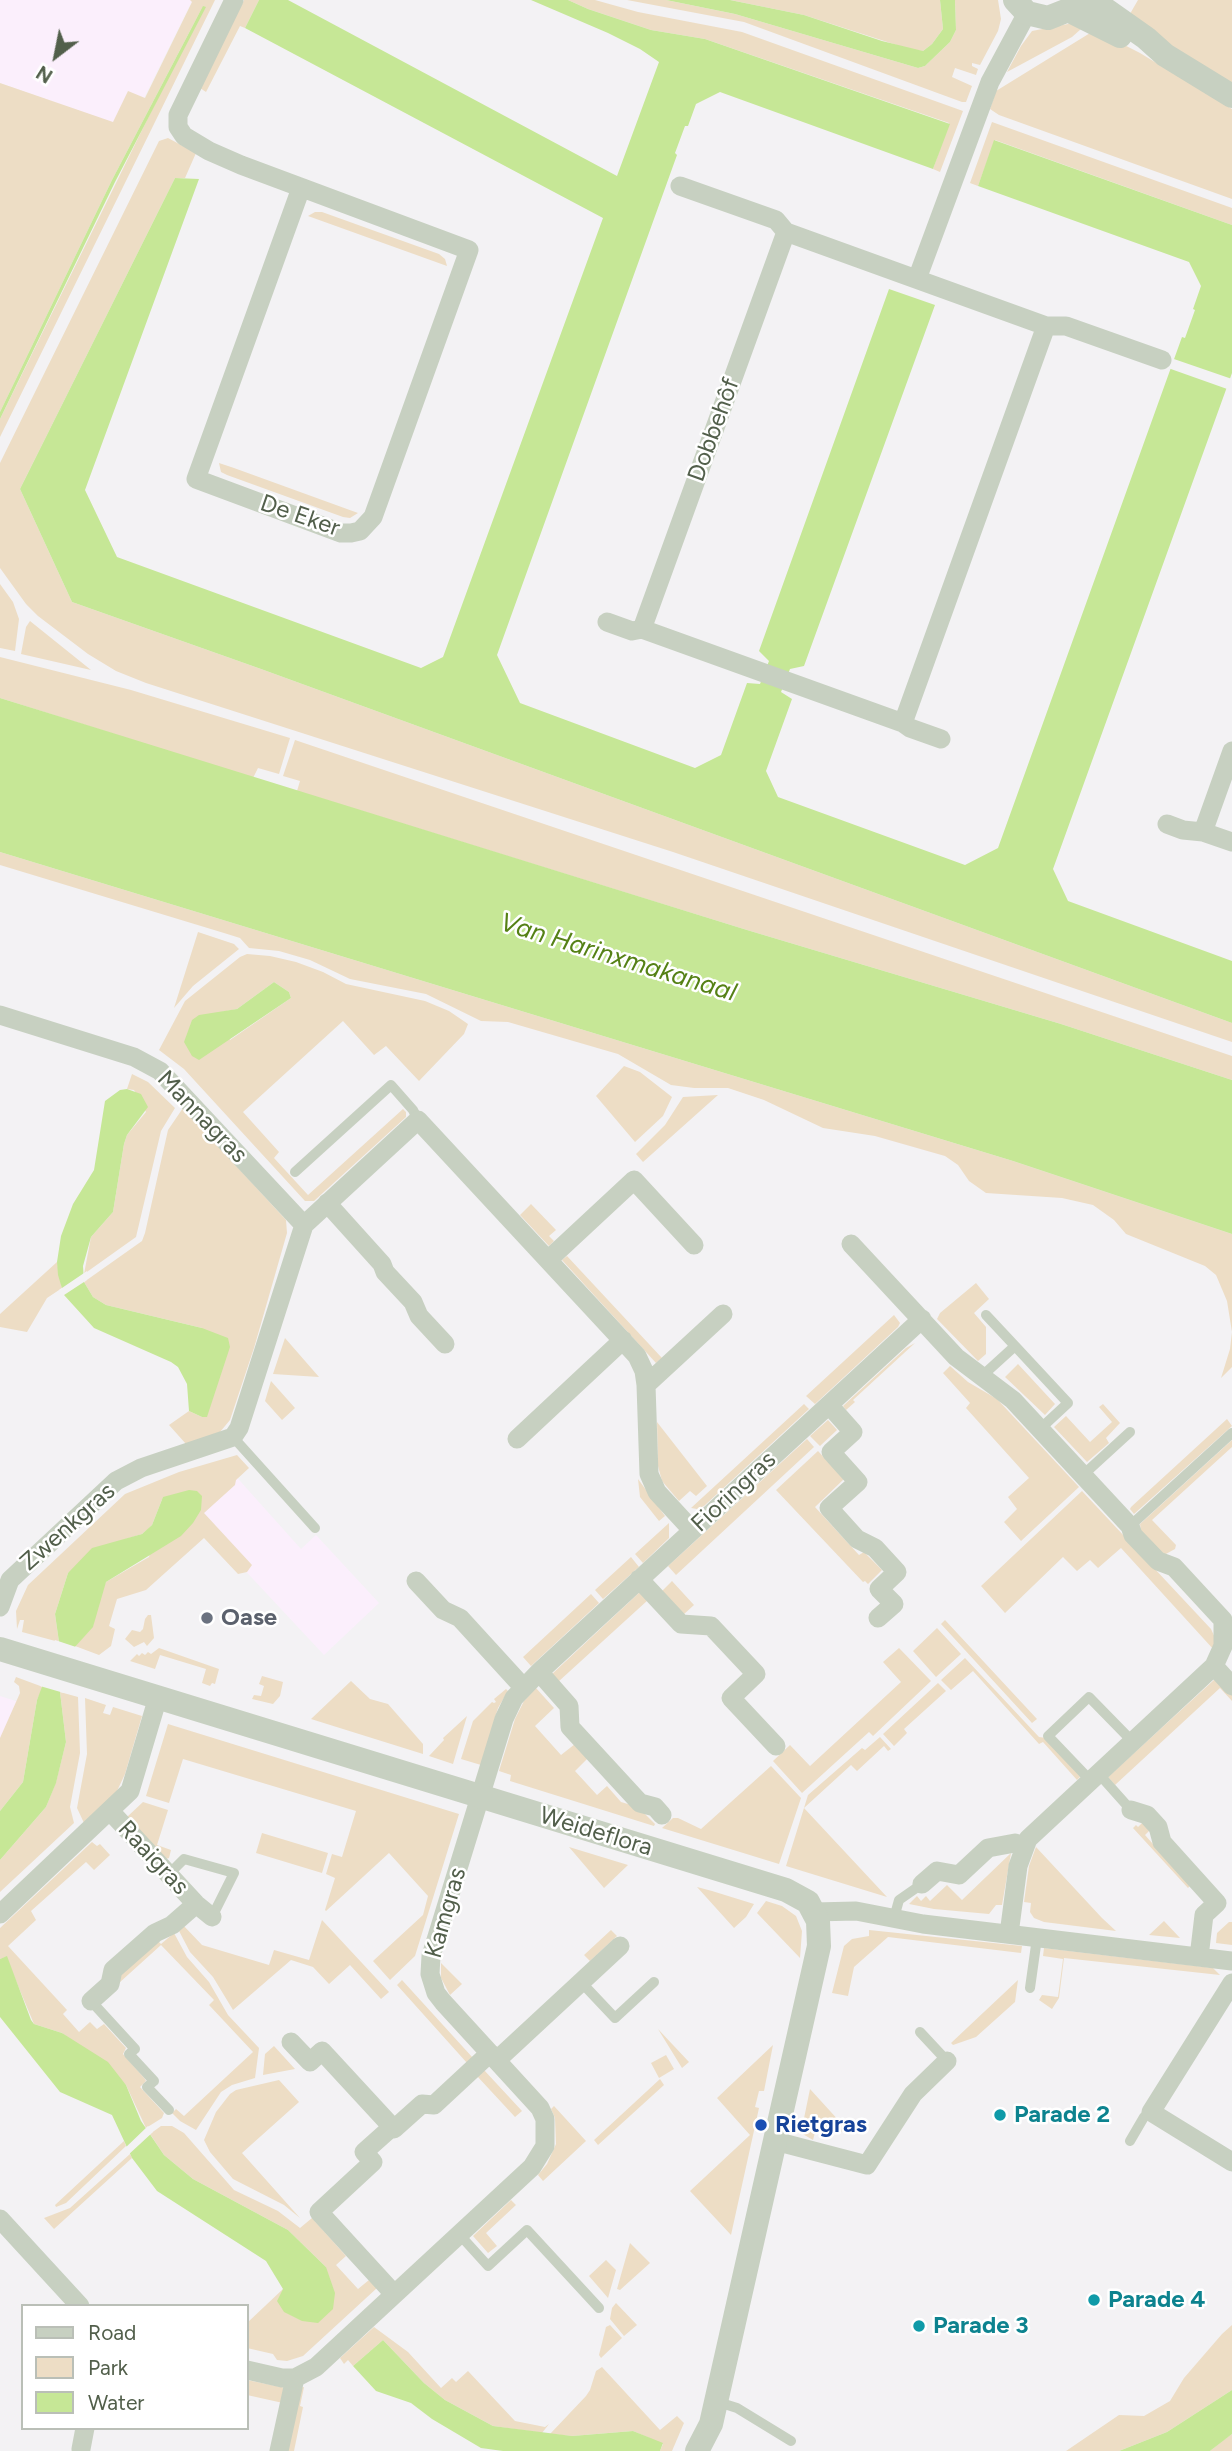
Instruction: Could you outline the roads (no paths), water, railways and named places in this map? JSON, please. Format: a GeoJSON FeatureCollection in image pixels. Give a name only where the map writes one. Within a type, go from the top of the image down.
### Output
{"type":"FeatureCollection","features":[{"type":"Feature","properties":{"kind":"street","name":"De Eker"},"geometry":{"type":"LineString","coordinates":[[234,0],[178,115],[178,127],[184,136],[209,151],[301,188],[469,250],[373,517],[360,531],[351,533],[341,533],[196,479],[301,188]]}},
{"type":"Feature","properties":{"kind":"street"},"geometry":{"type":"LineString","coordinates":[[1092,0],[1146,38],[1165,55],[1232,96]]}},
{"type":"Feature","properties":{"kind":"street"},"geometry":{"type":"LineString","coordinates":[[917,279],[1021,6],[1048,18],[1072,5],[1139,46],[1165,55]]}},
{"type":"Feature","properties":{"kind":"street"},"geometry":{"type":"LineString","coordinates":[[680,186],[776,220],[786,232],[1046,326],[1066,326],[1162,360]]}},
{"type":"Feature","properties":{"kind":"street","name":"Dobbehôf"},"geometry":{"type":"LineString","coordinates":[[642,629],[786,232]]}},
{"type":"Feature","properties":{"kind":"street"},"geometry":{"type":"LineString","coordinates":[[903,723],[1046,326]]}},
{"type":"Feature","properties":{"kind":"street"},"geometry":{"type":"LineString","coordinates":[[607,622],[632,631],[642,629],[941,739]]}},
{"type":"Feature","properties":{"kind":"street"},"geometry":{"type":"LineString","coordinates":[[1203,832],[1232,751]]}},
{"type":"Feature","properties":{"kind":"street"},"geometry":{"type":"LineString","coordinates":[[1167,824],[1232,842]]}},
{"type":"Feature","properties":{"kind":"street","name":"Mannagras"},"geometry":{"type":"LineString","coordinates":[[0,1015],[134,1057],[160,1070],[304,1225]]}},
{"type":"Feature","properties":{"kind":"street"},"geometry":{"type":"LineString","coordinates":[[233,1437],[242,1420],[304,1225],[418,1120],[637,1356],[644,1371],[646,1385],[649,1474],[657,1492],[692,1530]]}},
{"type":"Feature","properties":{"kind":"street"},"geometry":{"type":"LineString","coordinates":[[548,1259],[634,1180],[694,1245]]}},
{"type":"Feature","properties":{"kind":"street"},"geometry":{"type":"LineString","coordinates":[[327,1203],[382,1264],[385,1272],[412,1302],[419,1316],[445,1344]]}},
{"type":"Feature","properties":{"kind":"street"},"geometry":{"type":"LineString","coordinates":[[851,1244],[956,1357],[1013,1399],[1130,1526],[1133,1535],[1158,1561],[1174,1567],[1223,1620],[1223,1646],[1214,1666],[1036,1831],[1024,1847],[1018,1866],[1009,1934]]}},
{"type":"Feature","properties":{"kind":"street"},"geometry":{"type":"LineString","coordinates":[[646,1385],[723,1314]]}},
{"type":"Feature","properties":{"kind":"street","name":"Fioringras"},"geometry":{"type":"LineString","coordinates":[[481,1796],[504,1719],[523,1687],[922,1320]]}},
{"type":"Feature","properties":{"kind":"street"},"geometry":{"type":"LineString","coordinates":[[517,1439],[622,1340]]}},
{"type":"Feature","properties":{"kind":"street"},"geometry":{"type":"LineString","coordinates":[[829,1405],[853,1432],[831,1452],[858,1482],[829,1508],[857,1539],[875,1548],[897,1572],[879,1589],[894,1604],[878,1618]]}},
{"type":"Feature","properties":{"kind":"street","name":"Zwenkgras"},"geometry":{"type":"LineString","coordinates":[[0,1606],[8,1577],[116,1481],[141,1468],[233,1437]]}},
{"type":"Feature","properties":{"kind":"street"},"geometry":{"type":"LineString","coordinates":[[639,1579],[681,1624],[711,1626],[756,1674],[731,1698],[776,1746]]}},
{"type":"Feature","properties":{"kind":"street"},"geometry":{"type":"LineString","coordinates":[[416,1581],[443,1609],[460,1618],[523,1687]]}},
{"type":"Feature","properties":{"kind":"street","name":"Weideflora"},"geometry":{"type":"LineString","coordinates":[[0,1648],[786,1890],[800,1896],[814,1912]]}},
{"type":"Feature","properties":{"kind":"street"},"geometry":{"type":"LineString","coordinates":[[1214,1666],[1232,1686]]}},
{"type":"Feature","properties":{"kind":"street"},"geometry":{"type":"LineString","coordinates":[[539,1672],[569,1706],[570,1727],[640,1803],[654,1807],[662,1815]]}},
{"type":"Feature","properties":{"kind":"street","name":"Raaigras"},"geometry":{"type":"LineString","coordinates":[[0,1914],[130,1791],[158,1697]]}},
{"type":"Feature","properties":{"kind":"street","name":"Kamgras"},"geometry":{"type":"LineString","coordinates":[[295,2378],[316,2367],[531,2167],[545,2146],[547,2132],[540,2108],[443,2002],[436,1993],[430,1974],[431,1956],[481,1796]]}},
{"type":"Feature","properties":{"kind":"street"},"geometry":{"type":"LineString","coordinates":[[1131,1810],[1147,1815],[1158,1827],[1162,1842],[1221,1903],[1203,1915],[1199,1957]]}},
{"type":"Feature","properties":{"kind":"street","name":"Raaigras"},"geometry":{"type":"LineString","coordinates":[[110,1811],[212,1917]]}},
{"type":"Feature","properties":{"kind":"street"},"geometry":{"type":"LineString","coordinates":[[922,1884],[937,1871],[959,1875],[988,1848],[1015,1843],[1024,1847]]}},
{"type":"Feature","properties":{"kind":"street","name":"Raaigras"},"geometry":{"type":"LineString","coordinates":[[90,2001],[110,1984],[113,1970],[155,1933],[172,1926],[197,1904]]}},
{"type":"Feature","properties":{"kind":"street"},"geometry":{"type":"LineString","coordinates":[[697,2451],[713,2413],[819,1946],[820,1930],[814,1912],[856,1911],[923,1924],[1232,1961]]}},
{"type":"Feature","properties":{"kind":"street"},"geometry":{"type":"LineString","coordinates":[[394,2294],[319,2212],[373,2162],[364,2152],[392,2127],[394,2129],[422,2104],[434,2105],[494,2057],[620,1946]]}},
{"type":"Feature","properties":{"kind":"street"},"geometry":{"type":"LineString","coordinates":[[1232,1983],[1151,2112],[1232,2162]]}},
{"type":"Feature","properties":{"kind":"street"},"geometry":{"type":"LineString","coordinates":[[291,2042],[310,2062],[322,2051],[392,2127]]}},
{"type":"Feature","properties":{"kind":"street"},"geometry":{"type":"LineString","coordinates":[[775,2141],[867,2165],[914,2094],[947,2062]]}},
{"type":"Feature","properties":{"kind":"street"},"geometry":{"type":"LineString","coordinates":[[0,2219],[78,2304]]}},
{"type":"Feature","properties":{"kind":"street"},"geometry":{"type":"LineString","coordinates":[[248,2370],[282,2378],[295,2378],[279,2451]]}},
{"type":"Feature","properties":{"kind":"street"},"geometry":{"type":"LineString","coordinates":[[713,2413],[713,2451]]}},
{"type":"Feature","properties":{"kind":"street"},"geometry":{"type":"LineString","coordinates":[[81,2449],[85,2430]]}},
{"type":"Feature","properties":{"kind":"lane"},"geometry":{"type":"LineString","coordinates":[[295,1172],[391,1085],[413,1110],[418,1120]]}},
{"type":"Feature","properties":{"kind":"lane"},"geometry":{"type":"LineString","coordinates":[[986,1315],[1068,1403],[1040,1429]]}},
{"type":"Feature","properties":{"kind":"lane"},"geometry":{"type":"LineString","coordinates":[[982,1376],[1014,1346]]}},
{"type":"Feature","properties":{"kind":"lane"},"geometry":{"type":"LineString","coordinates":[[1083,1475],[1130,1432]]}},
{"type":"Feature","properties":{"kind":"lane"},"geometry":{"type":"LineString","coordinates":[[1130,1526],[1232,1433]]}},
{"type":"Feature","properties":{"kind":"lane"},"geometry":{"type":"LineString","coordinates":[[233,1437],[314,1528]]}},
{"type":"Feature","properties":{"kind":"lane"},"geometry":{"type":"LineString","coordinates":[[1131,1810],[1048,1736],[1089,1696],[1132,1741]]}},
{"type":"Feature","properties":{"kind":"lane"},"geometry":{"type":"LineString","coordinates":[[169,1874],[184,1859],[234,1873],[212,1917]]}},
{"type":"Feature","properties":{"kind":"lane"},"geometry":{"type":"LineString","coordinates":[[894,1918],[898,1900],[922,1884]]}},
{"type":"Feature","properties":{"kind":"lane"},"geometry":{"type":"LineString","coordinates":[[1030,1988],[1037,1938]]}},
{"type":"Feature","properties":{"kind":"lane"},"geometry":{"type":"LineString","coordinates":[[581,1982],[615,2018],[654,1982]]}},
{"type":"Feature","properties":{"kind":"lane","name":"Raaigras"},"geometry":{"type":"LineString","coordinates":[[90,2001],[135,2049],[129,2054],[154,2081],[147,2087],[169,2110]]}},
{"type":"Feature","properties":{"kind":"lane"},"geometry":{"type":"LineString","coordinates":[[920,2032],[947,2062]]}},
{"type":"Feature","properties":{"kind":"lane"},"geometry":{"type":"LineString","coordinates":[[1130,2141],[1144,2117],[1151,2112]]}},
{"type":"Feature","properties":{"kind":"lane"},"geometry":{"type":"LineString","coordinates":[[459,2234],[488,2266],[527,2230],[599,2308]]}},
{"type":"Feature","properties":{"kind":"lane"},"geometry":{"type":"LineString","coordinates":[[713,2413],[737,2408],[791,2441]]}},
{"type":"Feature","properties":{"kind":"water"},"geometry":{"type":"Polygon","coordinates":[[[259,0],[288,0],[617,176],[659,62],[608,33],[531,0],[568,0],[651,30],[705,39],[950,124],[933,169],[720,92],[696,104],[675,153],[677,155],[497,655],[520,703],[695,768],[721,755],[747,683],[760,684],[769,661],[759,651],[889,289],[935,305],[804,666],[790,669],[781,692],[792,699],[766,771],[778,797],[965,865],[998,848],[1182,337],[1185,338],[1201,286],[1189,262],[978,186],[994,140],[1232,225],[1232,373],[1053,869],[1068,901],[1232,961],[1232,1023],[72,602],[20,489],[175,178],[199,179],[85,490],[117,557],[421,668],[443,657],[603,218],[245,28],[259,0]]]}},
{"type":"Feature","properties":{"kind":"water"},"geometry":{"type":"Polygon","coordinates":[[[666,0],[730,0],[804,15],[882,41],[923,51],[943,29],[940,0],[955,0],[956,30],[950,42],[925,66],[918,68],[735,14],[666,0]]]}},
{"type":"Feature","properties":{"kind":"water"},"geometry":{"type":"Polygon","coordinates":[[[203,6],[206,7],[115,182],[0,419],[0,412],[112,180],[203,6]]]}},
{"type":"Feature","properties":{"kind":"water","name":"Van Harinxmakanaal"},"geometry":{"type":"Polygon","coordinates":[[[0,698],[747,930],[1061,1024],[1232,1080],[1232,1234],[1013,1161],[0,852],[0,698]]]}},
{"type":"Feature","properties":{"kind":"water"},"geometry":{"type":"Polygon","coordinates":[[[274,982],[289,992],[291,998],[199,1060],[192,1056],[184,1042],[192,1020],[199,1015],[237,1009],[274,982]]]}},
{"type":"Feature","properties":{"kind":"water"},"geometry":{"type":"Polygon","coordinates":[[[127,1089],[141,1094],[148,1107],[127,1135],[113,1212],[91,1237],[83,1266],[84,1282],[93,1297],[106,1305],[202,1328],[228,1338],[230,1347],[207,1417],[189,1411],[187,1384],[178,1367],[94,1328],[64,1295],[58,1275],[61,1236],[73,1204],[94,1170],[105,1101],[120,1090],[127,1089]]]}},
{"type":"Feature","properties":{"kind":"water"},"geometry":{"type":"Polygon","coordinates":[[[189,1490],[197,1491],[202,1496],[201,1510],[193,1523],[181,1536],[106,1582],[93,1627],[74,1648],[60,1692],[66,1742],[56,1783],[46,1807],[0,1860],[0,1811],[23,1782],[37,1700],[59,1642],[55,1614],[68,1573],[92,1548],[142,1534],[152,1525],[163,1497],[189,1490]]]}},
{"type":"Feature","properties":{"kind":"water"},"geometry":{"type":"Polygon","coordinates":[[[7,1956],[34,2024],[62,2033],[108,2062],[126,2085],[141,2121],[164,2155],[193,2179],[288,2230],[326,2267],[335,2293],[333,2309],[318,2323],[302,2321],[284,2312],[277,2301],[283,2289],[266,2261],[157,2191],[132,2158],[112,2115],[60,2092],[0,2017],[0,1959],[7,1956]]]}},
{"type":"Feature","properties":{"kind":"water"},"geometry":{"type":"Polygon","coordinates":[[[383,2340],[424,2383],[445,2400],[493,2426],[572,2436],[633,2431],[663,2443],[660,2451],[503,2451],[481,2448],[432,2419],[411,2403],[376,2391],[353,2366],[383,2340]]]}},
{"type":"Feature","properties":{"kind":"water"},"geometry":{"type":"Polygon","coordinates":[[[1232,2390],[1232,2434],[1210,2451],[1119,2451],[1167,2432],[1232,2390]]]}},
{"type":"Feature","properties":{"kind":"place","name":"Oase"},"geometry":{"type":"Point","coordinates":[207,1618]}},
{"type":"Feature","properties":{"kind":"place","name":"Parade 2"},"geometry":{"type":"Point","coordinates":[1000,2115]}},
{"type":"Feature","properties":{"kind":"place","name":"Rietgras"},"geometry":{"type":"Point","coordinates":[761,2125]}},
{"type":"Feature","properties":{"kind":"place","name":"Parade 4"},"geometry":{"type":"Point","coordinates":[1094,2300]}},
{"type":"Feature","properties":{"kind":"place","name":"Parade 3"},"geometry":{"type":"Point","coordinates":[919,2326]}}]}
